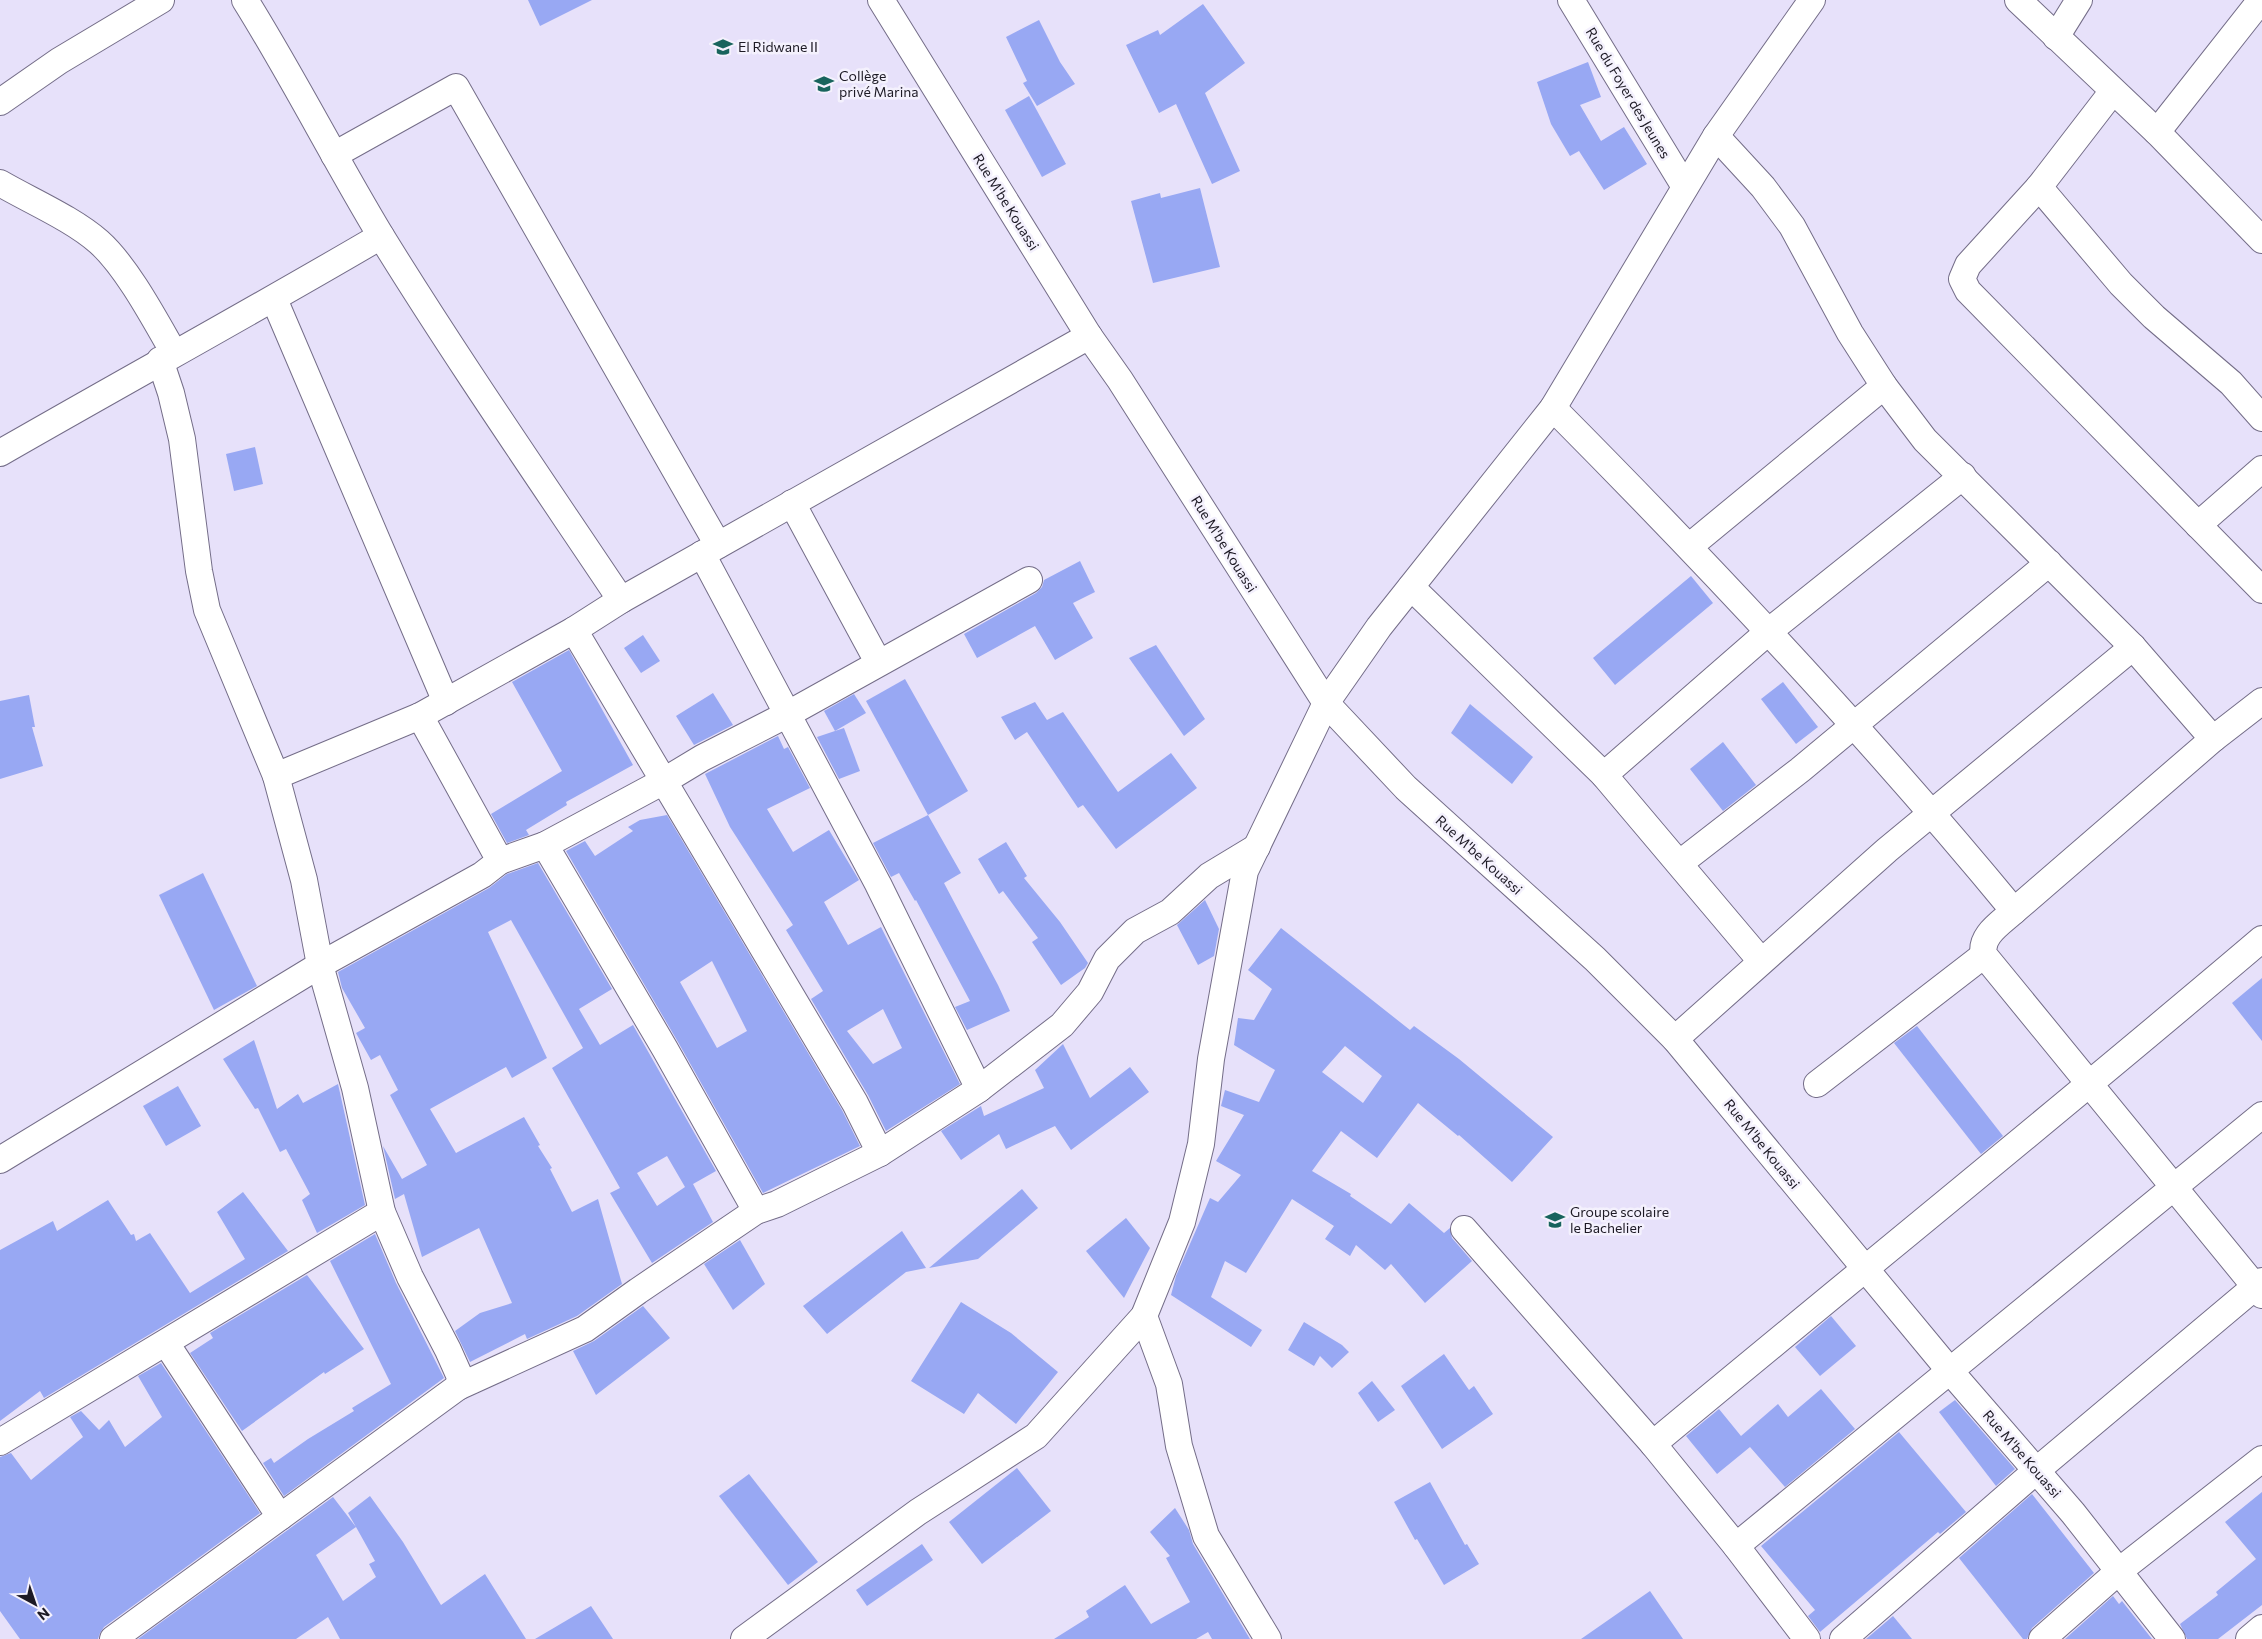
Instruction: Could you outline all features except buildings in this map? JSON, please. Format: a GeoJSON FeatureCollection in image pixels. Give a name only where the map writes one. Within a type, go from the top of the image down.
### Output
{"type":"FeatureCollection","features":[{"type":"Feature","properties":{"kind":"street"},"geometry":{"type":"LineString","coordinates":[[0,102],[59,61],[161,0]]}},
{"type":"Feature","properties":{"kind":"street"},"geometry":{"type":"LineString","coordinates":[[245,0],[281,58],[334,156],[382,236],[521,451],[621,600]]}},
{"type":"Feature","properties":{"kind":"street","name":"Rue M'be Kouassi"},"geometry":{"type":"LineString","coordinates":[[881,0],[1089,336],[1120,380],[1326,703],[1406,788],[1595,959],[1675,1040],[1950,1371],[2037,1470],[2172,1639]]}},
{"type":"Feature","properties":{"kind":"street","name":"Rue du Foyer des Jeunes"},"geometry":{"type":"LineString","coordinates":[[1571,0],[1685,187]]}},
{"type":"Feature","properties":{"kind":"street"},"geometry":{"type":"LineString","coordinates":[[744,1639],[918,1512],[1036,1436],[1144,1316],[1182,1222],[1201,1144],[1211,1059],[1245,871],[1326,703],[1379,627],[1553,408],[1716,136],[1812,0]]}},
{"type":"Feature","properties":{"kind":"street"},"geometry":{"type":"LineString","coordinates":[[2018,0],[2157,132],[2262,238]]}},
{"type":"Feature","properties":{"kind":"street"},"geometry":{"type":"LineString","coordinates":[[2056,37],[2079,0]]}},
{"type":"Feature","properties":{"kind":"street"},"geometry":{"type":"LineString","coordinates":[[2157,132],[2261,0]]}},
{"type":"Feature","properties":{"kind":"street"},"geometry":{"type":"LineString","coordinates":[[334,156],[456,87],[710,549],[788,714],[878,884],[980,1089]]}},
{"type":"Feature","properties":{"kind":"street"},"geometry":{"type":"LineString","coordinates":[[2113,91],[2039,187],[1968,265],[1962,279],[1968,291],[2262,590]]}},
{"type":"Feature","properties":{"kind":"street"},"geometry":{"type":"LineString","coordinates":[[1716,136],[1763,187],[1792,226],[1850,333],[1884,386],[1925,440],[2133,647],[2213,739]]}},
{"type":"Feature","properties":{"kind":"street"},"geometry":{"type":"LineString","coordinates":[[0,183],[83,231],[106,249],[150,311],[167,357],[171,393],[182,439],[199,571],[207,610],[276,776],[304,880],[320,965],[355,1088],[382,1212],[410,1277],[460,1376],[458,1387]]}},
{"type":"Feature","properties":{"kind":"street"},"geometry":{"type":"LineString","coordinates":[[2039,187],[2121,284],[2154,317],[2231,383],[2262,418]]}},
{"type":"Feature","properties":{"kind":"street"},"geometry":{"type":"LineString","coordinates":[[0,453],[382,236]]}},
{"type":"Feature","properties":{"kind":"street"},"geometry":{"type":"LineString","coordinates":[[274,299],[446,702]]}},
{"type":"Feature","properties":{"kind":"street"},"geometry":{"type":"LineString","coordinates":[[276,776],[420,716],[446,702],[574,630],[621,600],[710,549],[1089,336]]}},
{"type":"Feature","properties":{"kind":"street"},"geometry":{"type":"LineString","coordinates":[[1690,546],[1884,386]]}},
{"type":"Feature","properties":{"kind":"street"},"geometry":{"type":"LineString","coordinates":[[1553,408],[1690,546],[1933,812],[2014,911]]}},
{"type":"Feature","properties":{"kind":"street"},"geometry":{"type":"LineString","coordinates":[[2198,525],[2262,469]]}},
{"type":"Feature","properties":{"kind":"street"},"geometry":{"type":"LineString","coordinates":[[1604,774],[1768,632],[1963,476]]}},
{"type":"Feature","properties":{"kind":"street"},"geometry":{"type":"LineString","coordinates":[[792,503],[878,662]]}},
{"type":"Feature","properties":{"kind":"street"},"geometry":{"type":"LineString","coordinates":[[1680,864],[1854,726],[2049,563]]}},
{"type":"Feature","properties":{"kind":"street"},"geometry":{"type":"LineString","coordinates":[[0,1160],[320,965],[482,875],[500,861],[545,844],[664,781],[702,758],[788,714],[878,662],[1028,580]]}},
{"type":"Feature","properties":{"kind":"street"},"geometry":{"type":"LineString","coordinates":[[1411,588],[1604,774],[1761,961]]}},
{"type":"Feature","properties":{"kind":"street"},"geometry":{"type":"LineString","coordinates":[[574,630],[855,1104],[880,1153]]}},
{"type":"Feature","properties":{"kind":"street"},"geometry":{"type":"LineString","coordinates":[[1675,1040],[1761,961],[1933,812],[2133,647]]}},
{"type":"Feature","properties":{"kind":"street"},"geometry":{"type":"LineString","coordinates":[[1843,1639],[2037,1470],[2260,1288],[2173,1188],[2090,1086],[1984,955],[1982,946],[1984,939],[2014,911],[2213,739],[2262,702]]}},
{"type":"Feature","properties":{"kind":"street"},"geometry":{"type":"LineString","coordinates":[[420,716],[500,861]]}},
{"type":"Feature","properties":{"kind":"street"},"geometry":{"type":"LineString","coordinates":[[545,844],[665,1049],[756,1211]]}},
{"type":"Feature","properties":{"kind":"street"},"geometry":{"type":"LineString","coordinates":[[113,1639],[458,1387],[585,1329],[756,1211],[777,1204],[880,1153],[980,1089],[1062,1025],[1090,992],[1107,959],[1135,932],[1170,912],[1209,876],[1257,847]]}},
{"type":"Feature","properties":{"kind":"street"},"geometry":{"type":"LineString","coordinates":[[1653,1444],[1864,1268],[2090,1086],[2262,940]]}},
{"type":"Feature","properties":{"kind":"street"},"geometry":{"type":"LineString","coordinates":[[1818,1084],[1984,955]]}},
{"type":"Feature","properties":{"kind":"street"},"geometry":{"type":"LineString","coordinates":[[1736,1546],[2262,1115]]}},
{"type":"Feature","properties":{"kind":"street"},"geometry":{"type":"LineString","coordinates":[[0,1442],[382,1212]]}},
{"type":"Feature","properties":{"kind":"street"},"geometry":{"type":"LineString","coordinates":[[1464,1229],[1653,1444],[1736,1546],[1808,1639]]}},
{"type":"Feature","properties":{"kind":"street"},"geometry":{"type":"LineString","coordinates":[[1144,1316],[1169,1384],[1179,1446],[1206,1536],[1268,1639]]}},
{"type":"Feature","properties":{"kind":"street"},"geometry":{"type":"LineString","coordinates":[[166,1343],[280,1517]]}},
{"type":"Feature","properties":{"kind":"street"},"geometry":{"type":"LineString","coordinates":[[2042,1639],[2119,1572],[2262,1460]]}},
{"type":"Feature","properties":{"kind":"street"},"geometry":{"type":"LineString","coordinates":[[2249,1639],[2262,1628]]}},
{"type":"Feature","properties":{"kind":"place","name":"El Ridwane II"},"geometry":{"type":"Point","coordinates":[723,47]}},
{"type":"Feature","properties":{"kind":"place","name":"Collège privé Marina"},"geometry":{"type":"Point","coordinates":[824,84]}},
{"type":"Feature","properties":{"kind":"place","name":"Groupe scolaire le Bachelier"},"geometry":{"type":"Point","coordinates":[1555,1220]}}]}
